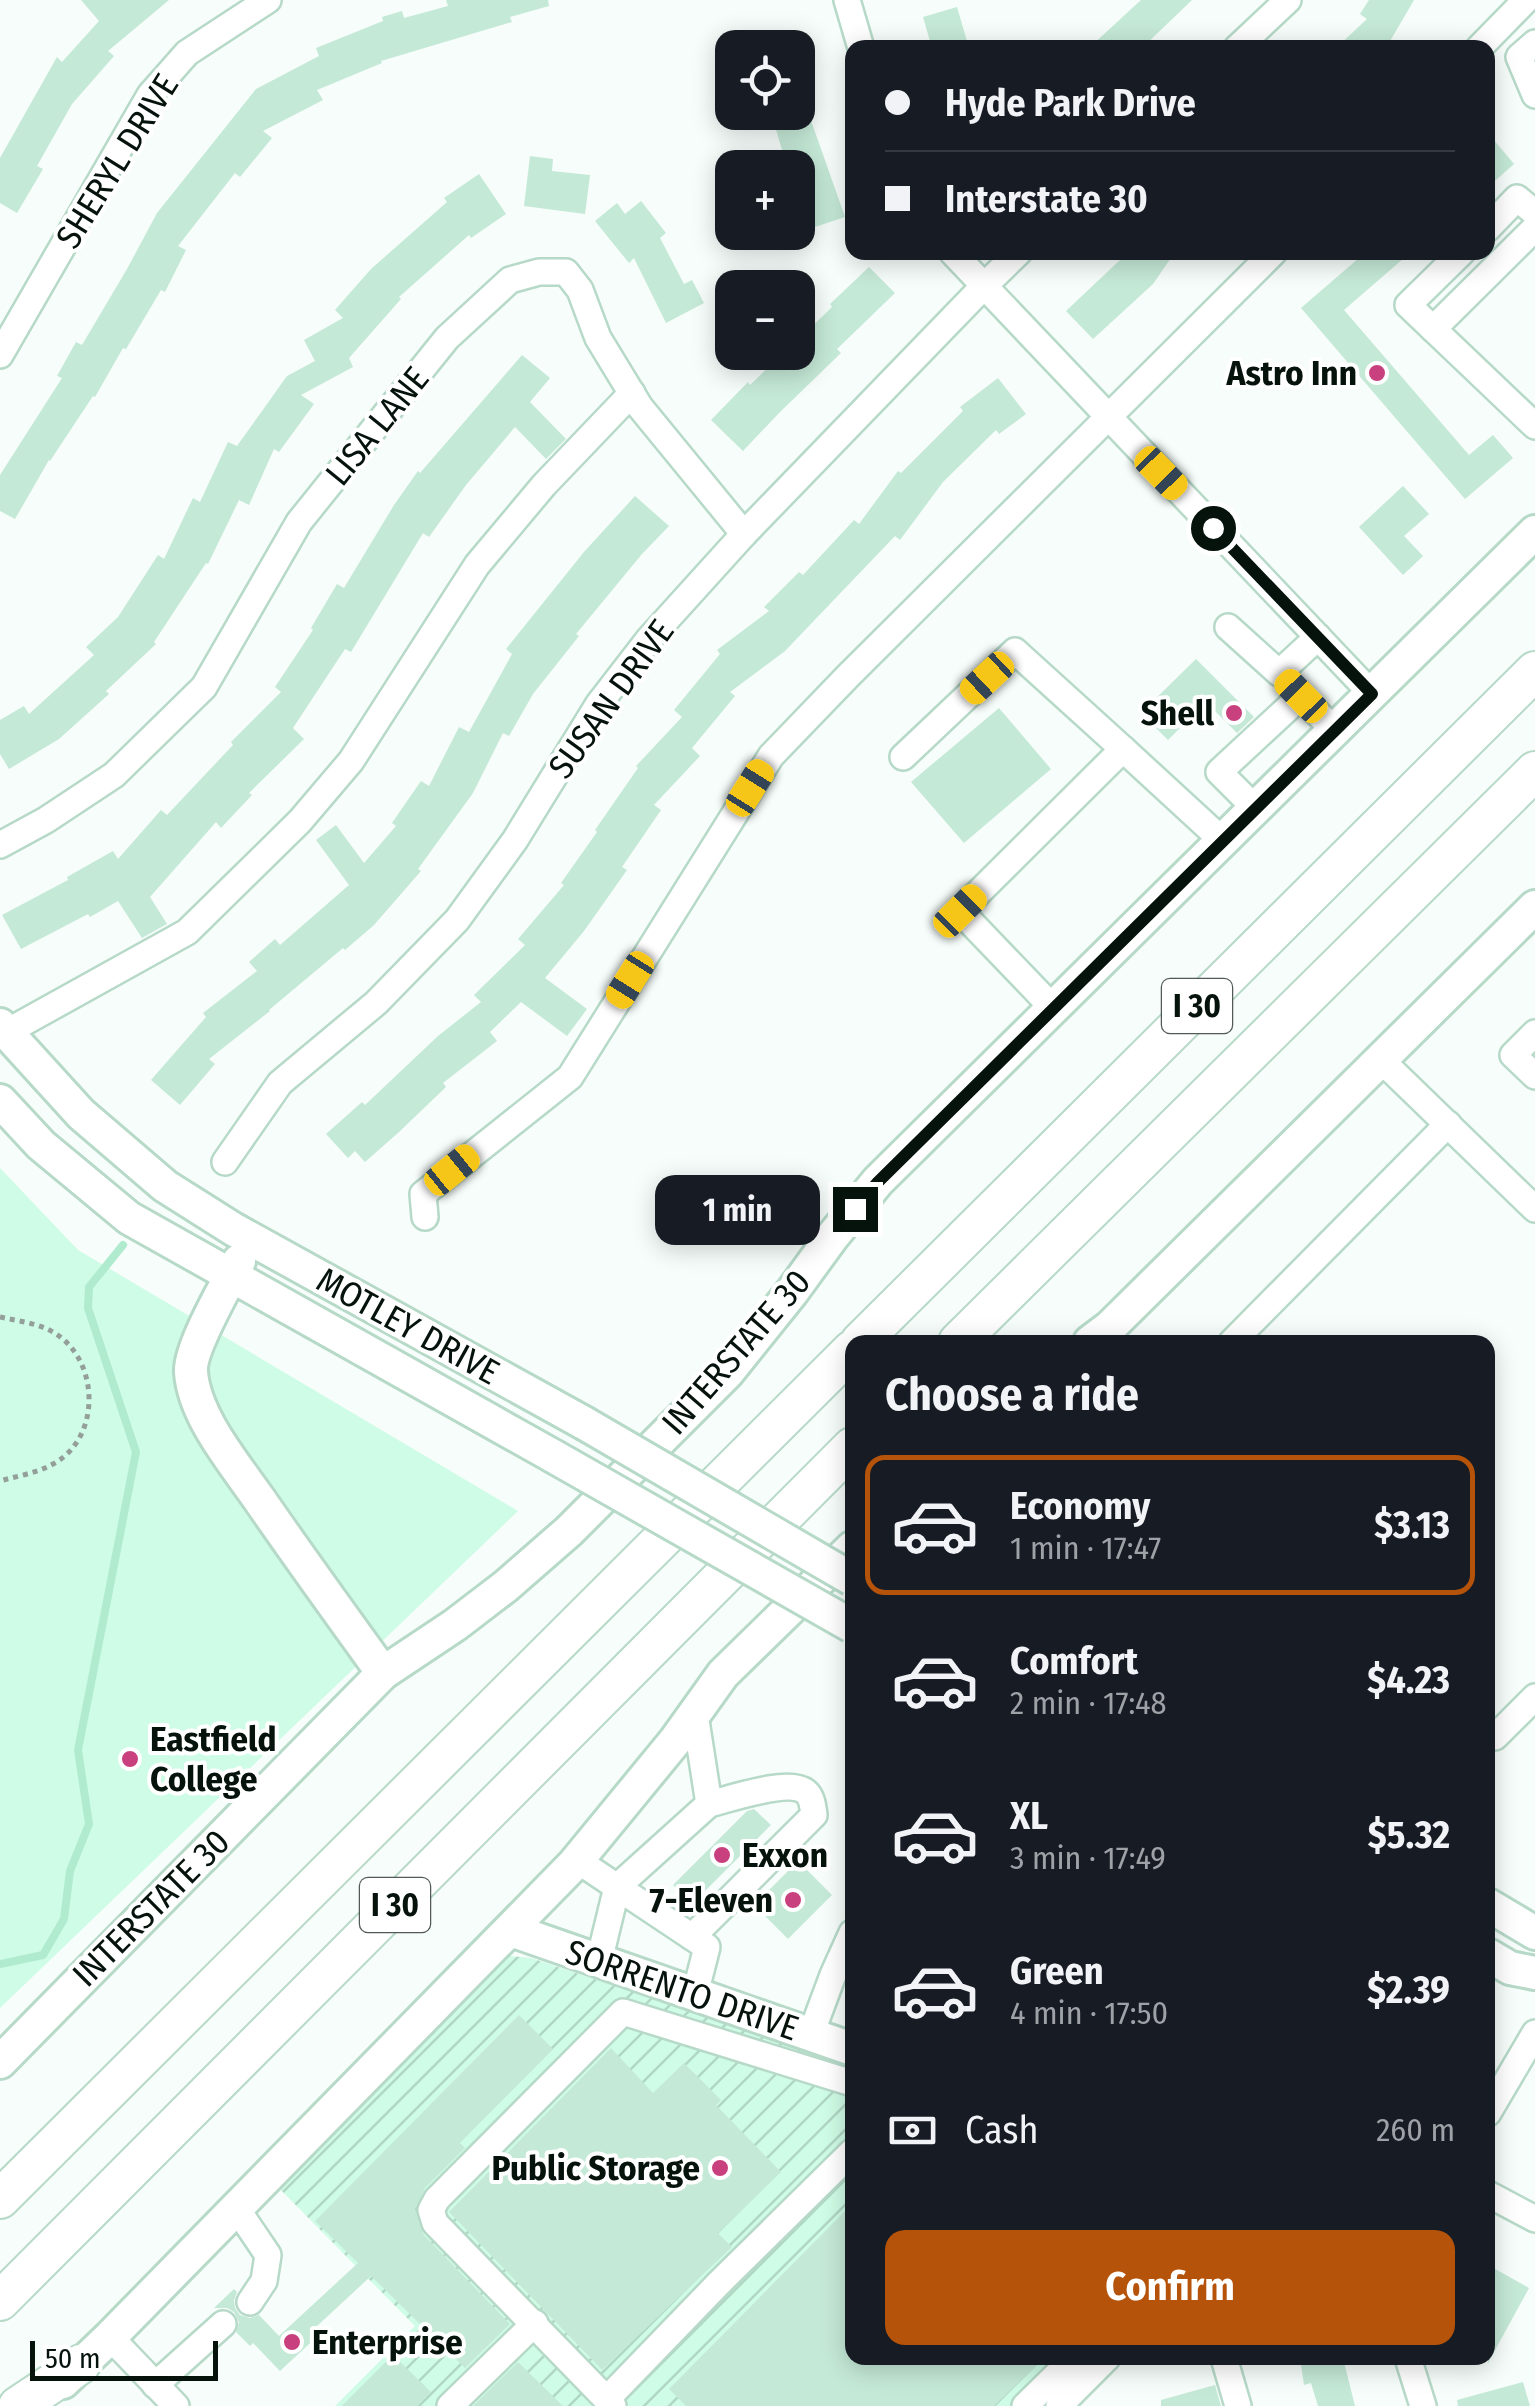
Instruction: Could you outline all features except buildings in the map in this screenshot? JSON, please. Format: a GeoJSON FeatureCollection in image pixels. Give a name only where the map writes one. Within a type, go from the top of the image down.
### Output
{"type":"FeatureCollection","features":[{"type":"Feature","properties":{"kind":"highway","name":"I 30"},"geometry":{"type":"LineString","coordinates":[[867,1335],[1535,671]]}},
{"type":"Feature","properties":{"kind":"highway","name":"I 30"},"geometry":{"type":"LineString","coordinates":[[965,1335],[1535,770]]}},
{"type":"Feature","properties":{"kind":"highway","name":"I 30"},"geometry":{"type":"LineString","coordinates":[[0,2199],[845,1357]]}},
{"type":"Feature","properties":{"kind":"highway","name":"I 30"},"geometry":{"type":"LineString","coordinates":[[0,2301],[845,1454]]}},
{"type":"Feature","properties":{"kind":"highway"},"geometry":{"type":"LineString","coordinates":[[18,2406],[81,2364]]}},
{"type":"Feature","properties":{"kind":"main road","name":"INTERSTATE 30"},"geometry":{"type":"LineString","coordinates":[[0,2062],[383,1673],[506,1586],[582,1518],[727,1372],[878,1182],[1535,532]]}},
{"type":"Feature","properties":{"kind":"main road"},"geometry":{"type":"LineString","coordinates":[[1099,1335],[1535,908]]}},
{"type":"Feature","properties":{"kind":"main road","name":"MOTLEY DRIVE"},"geometry":{"type":"LineString","coordinates":[[2,1029],[81,1114],[165,1186],[251,1239],[584,1423],[845,1575]]}},
{"type":"Feature","properties":{"kind":"main road","name":"MOTLEY DRIVE"},"geometry":{"type":"LineString","coordinates":[[0,1100],[41,1145],[129,1218],[845,1622]]}},
{"type":"Feature","properties":{"kind":"main road"},"geometry":{"type":"LineString","coordinates":[[251,1239],[190,1369],[198,1404],[223,1447],[383,1673]]}},
{"type":"Feature","properties":{"kind":"main road"},"geometry":{"type":"LineString","coordinates":[[53,2401],[81,2364],[577,1860],[676,1740],[723,1674],[845,1555]]}},
{"type":"Feature","properties":{"kind":"main road"},"geometry":{"type":"LineString","coordinates":[[1495,1909],[1535,1933]]}},
{"type":"Feature","properties":{"kind":"main road","name":"SORRENTO DRIVE"},"geometry":{"type":"LineString","coordinates":[[511,1930],[845,2047]]}},
{"type":"Feature","properties":{"kind":"main road"},"geometry":{"type":"LineString","coordinates":[[1495,1959],[1510,1968],[1535,1973]]}},
{"type":"Feature","properties":{"kind":"street","name":"SHERYL DRIVE"},"geometry":{"type":"LineString","coordinates":[[0,355],[150,95],[187,53],[268,0]]}},
{"type":"Feature","properties":{"kind":"street"},"geometry":{"type":"LineString","coordinates":[[846,0],[858,40]]}},
{"type":"Feature","properties":{"kind":"street"},"geometry":{"type":"LineString","coordinates":[[1246,40],[1288,0]]}},
{"type":"Feature","properties":{"kind":"street"},"geometry":{"type":"LineString","coordinates":[[1486,40],[1526,0]]}},
{"type":"Feature","properties":{"kind":"street"},"geometry":{"type":"LineString","coordinates":[[1535,43],[1519,57],[1535,95]]}},
{"type":"Feature","properties":{"kind":"street"},"geometry":{"type":"LineString","coordinates":[[1495,221],[1518,198],[1535,213]]}},
{"type":"Feature","properties":{"kind":"street"},"geometry":{"type":"LineString","coordinates":[[1434,329],[1535,228]]}},
{"type":"Feature","properties":{"kind":"street"},"geometry":{"type":"LineString","coordinates":[[959,260],[1372,694]]}},
{"type":"Feature","properties":{"kind":"street","name":"SUSAN DRIVE"},"geometry":{"type":"LineString","coordinates":[[225,1162],[280,1083],[376,1003],[457,920],[514,840],[598,704],[649,639],[744,534],[1012,260]]}},
{"type":"Feature","properties":{"kind":"street"},"geometry":{"type":"LineString","coordinates":[[425,1217],[423,1194],[570,1077],[771,756],[1266,260]]}},
{"type":"Feature","properties":{"kind":"street"},"geometry":{"type":"LineString","coordinates":[[1454,260],[1408,305],[1535,426]]}},
{"type":"Feature","properties":{"kind":"street","name":"LISA LANE"},"geometry":{"type":"LineString","coordinates":[[0,845],[114,775],[204,686],[299,522],[447,338],[510,280],[539,272],[566,272],[580,290],[598,338],[640,407],[744,534]]}},
{"type":"Feature","properties":{"kind":"street"},"geometry":{"type":"LineString","coordinates":[[2,1029],[187,932],[288,833],[351,762],[477,566],[544,485],[632,393]]}},
{"type":"Feature","properties":{"kind":"street"},"geometry":{"type":"LineString","coordinates":[[1228,627],[1335,731]]}},
{"type":"Feature","properties":{"kind":"street"},"geometry":{"type":"LineString","coordinates":[[1278,674],[1318,638]]}},
{"type":"Feature","properties":{"kind":"street"},"geometry":{"type":"LineString","coordinates":[[902,756],[1016,651],[1223,842]]}},
{"type":"Feature","properties":{"kind":"street"},"geometry":{"type":"LineString","coordinates":[[1256,809],[1219,772],[1301,696]]}},
{"type":"Feature","properties":{"kind":"street"},"geometry":{"type":"LineString","coordinates":[[1053,1008],[960,911],[1124,750]]}},
{"type":"Feature","properties":{"kind":"street"},"geometry":{"type":"LineString","coordinates":[[1535,1033],[1514,1055],[1535,1076]]}},
{"type":"Feature","properties":{"kind":"street"},"geometry":{"type":"LineString","coordinates":[[1381,1060],[1535,1209]]}},
{"type":"Feature","properties":{"kind":"street"},"geometry":{"type":"LineString","coordinates":[[1239,1335],[1448,1124]]}},
{"type":"Feature","properties":{"kind":"street"},"geometry":{"type":"LineString","coordinates":[[1495,1737],[1535,1697]]}},
{"type":"Feature","properties":{"kind":"street"},"geometry":{"type":"LineString","coordinates":[[695,1714],[709,1804]]}},
{"type":"Feature","properties":{"kind":"street"},"geometry":{"type":"LineString","coordinates":[[599,1961],[617,1887],[709,1804],[783,1787],[807,1792],[814,1814],[692,1937]]}},
{"type":"Feature","properties":{"kind":"street"},"geometry":{"type":"LineString","coordinates":[[577,1860],[707,1947],[695,1994]]}},
{"type":"Feature","properties":{"kind":"street"},"geometry":{"type":"LineString","coordinates":[[633,1972],[623,2012],[436,2199],[431,2210],[436,2223],[610,2403],[845,2159]]}},
{"type":"Feature","properties":{"kind":"street"},"geometry":{"type":"LineString","coordinates":[[790,2064],[843,1978]]}},
{"type":"Feature","properties":{"kind":"street"},"geometry":{"type":"LineString","coordinates":[[623,2012],[845,2081]]}},
{"type":"Feature","properties":{"kind":"street"},"geometry":{"type":"LineString","coordinates":[[1495,2101],[1535,2033]]}},
{"type":"Feature","properties":{"kind":"street"},"geometry":{"type":"LineString","coordinates":[[1495,2198],[1535,2219]]}},
{"type":"Feature","properties":{"kind":"street"},"geometry":{"type":"LineString","coordinates":[[237,2209],[268,2255],[264,2280],[250,2302]]}},
{"type":"Feature","properties":{"kind":"street"},"geometry":{"type":"LineString","coordinates":[[456,2404],[534,2323]]}},
{"type":"Feature","properties":{"kind":"street"},"geometry":{"type":"LineString","coordinates":[[155,2385],[223,2324]]}},
{"type":"Feature","properties":{"kind":"street"},"geometry":{"type":"LineString","coordinates":[[110,2338],[173,2405]]}},
{"type":"Feature","properties":{"kind":"street"},"geometry":{"type":"LineString","coordinates":[[1025,2406],[1067,2365]]}},
{"type":"Feature","properties":{"kind":"street"},"geometry":{"type":"LineString","coordinates":[[1060,2406],[1101,2365]]}},
{"type":"Feature","properties":{"kind":"street"},"geometry":{"type":"LineString","coordinates":[[1226,2365],[1238,2406]]}},
{"type":"Feature","properties":{"kind":"street"},"geometry":{"type":"LineString","coordinates":[[1410,2365],[1424,2406]]}},
{"type":"Feature","properties":{"kind":"path"},"geometry":{"type":"LineString","coordinates":[[0,1317],[55,1333],[77,1353],[90,1396],[89,1415],[71,1448],[54,1464],[0,1481]]}},
{"type":"Feature","properties":{"kind":"shaded area","name":"Eastfield College"},"geometry":{"type":"Polygon","coordinates":[[[0,1168],[78,1250],[518,1511],[0,2008],[0,1168]]]}},
{"type":"Feature","properties":{"kind":"shaded area","name":"Public Storage"},"geometry":{"type":"Polygon","coordinates":[[[531,1958],[845,2063],[845,2365],[1085,2365],[1043,2406],[335,2406],[415,2326],[276,2185],[497,1959],[531,1958]]]}},
{"type":"Feature","properties":{"kind":"waterway"},"geometry":{"type":"LineString","coordinates":[[0,1964],[43,1955],[64,1919],[70,1871],[89,1824],[78,1750],[136,1452],[88,1308],[89,1287],[123,1245]]}},
{"type":"Feature","properties":{"kind":"place","name":"Astro Inn"},"geometry":{"type":"Point","coordinates":[1377,373]}},
{"type":"Feature","properties":{"kind":"place","name":"Shell"},"geometry":{"type":"Point","coordinates":[1234,713]}},
{"type":"Feature","properties":{"kind":"place","name":"Eastfield College"},"geometry":{"type":"Point","coordinates":[130,1759]}},
{"type":"Feature","properties":{"kind":"place","name":"Exxon"},"geometry":{"type":"Point","coordinates":[722,1855]}},
{"type":"Feature","properties":{"kind":"place","name":"7-Eleven"},"geometry":{"type":"Point","coordinates":[793,1900]}},
{"type":"Feature","properties":{"kind":"place","name":"Public Storage"},"geometry":{"type":"Point","coordinates":[720,2168]}},
{"type":"Feature","properties":{"kind":"place","name":"Enterprise"},"geometry":{"type":"Point","coordinates":[292,2342]}},
{"type":"Feature","properties":{"kind":"route"},"geometry":{"type":"LineString","coordinates":[[855,1209],[1372,694],[1213,528]]}}]}
